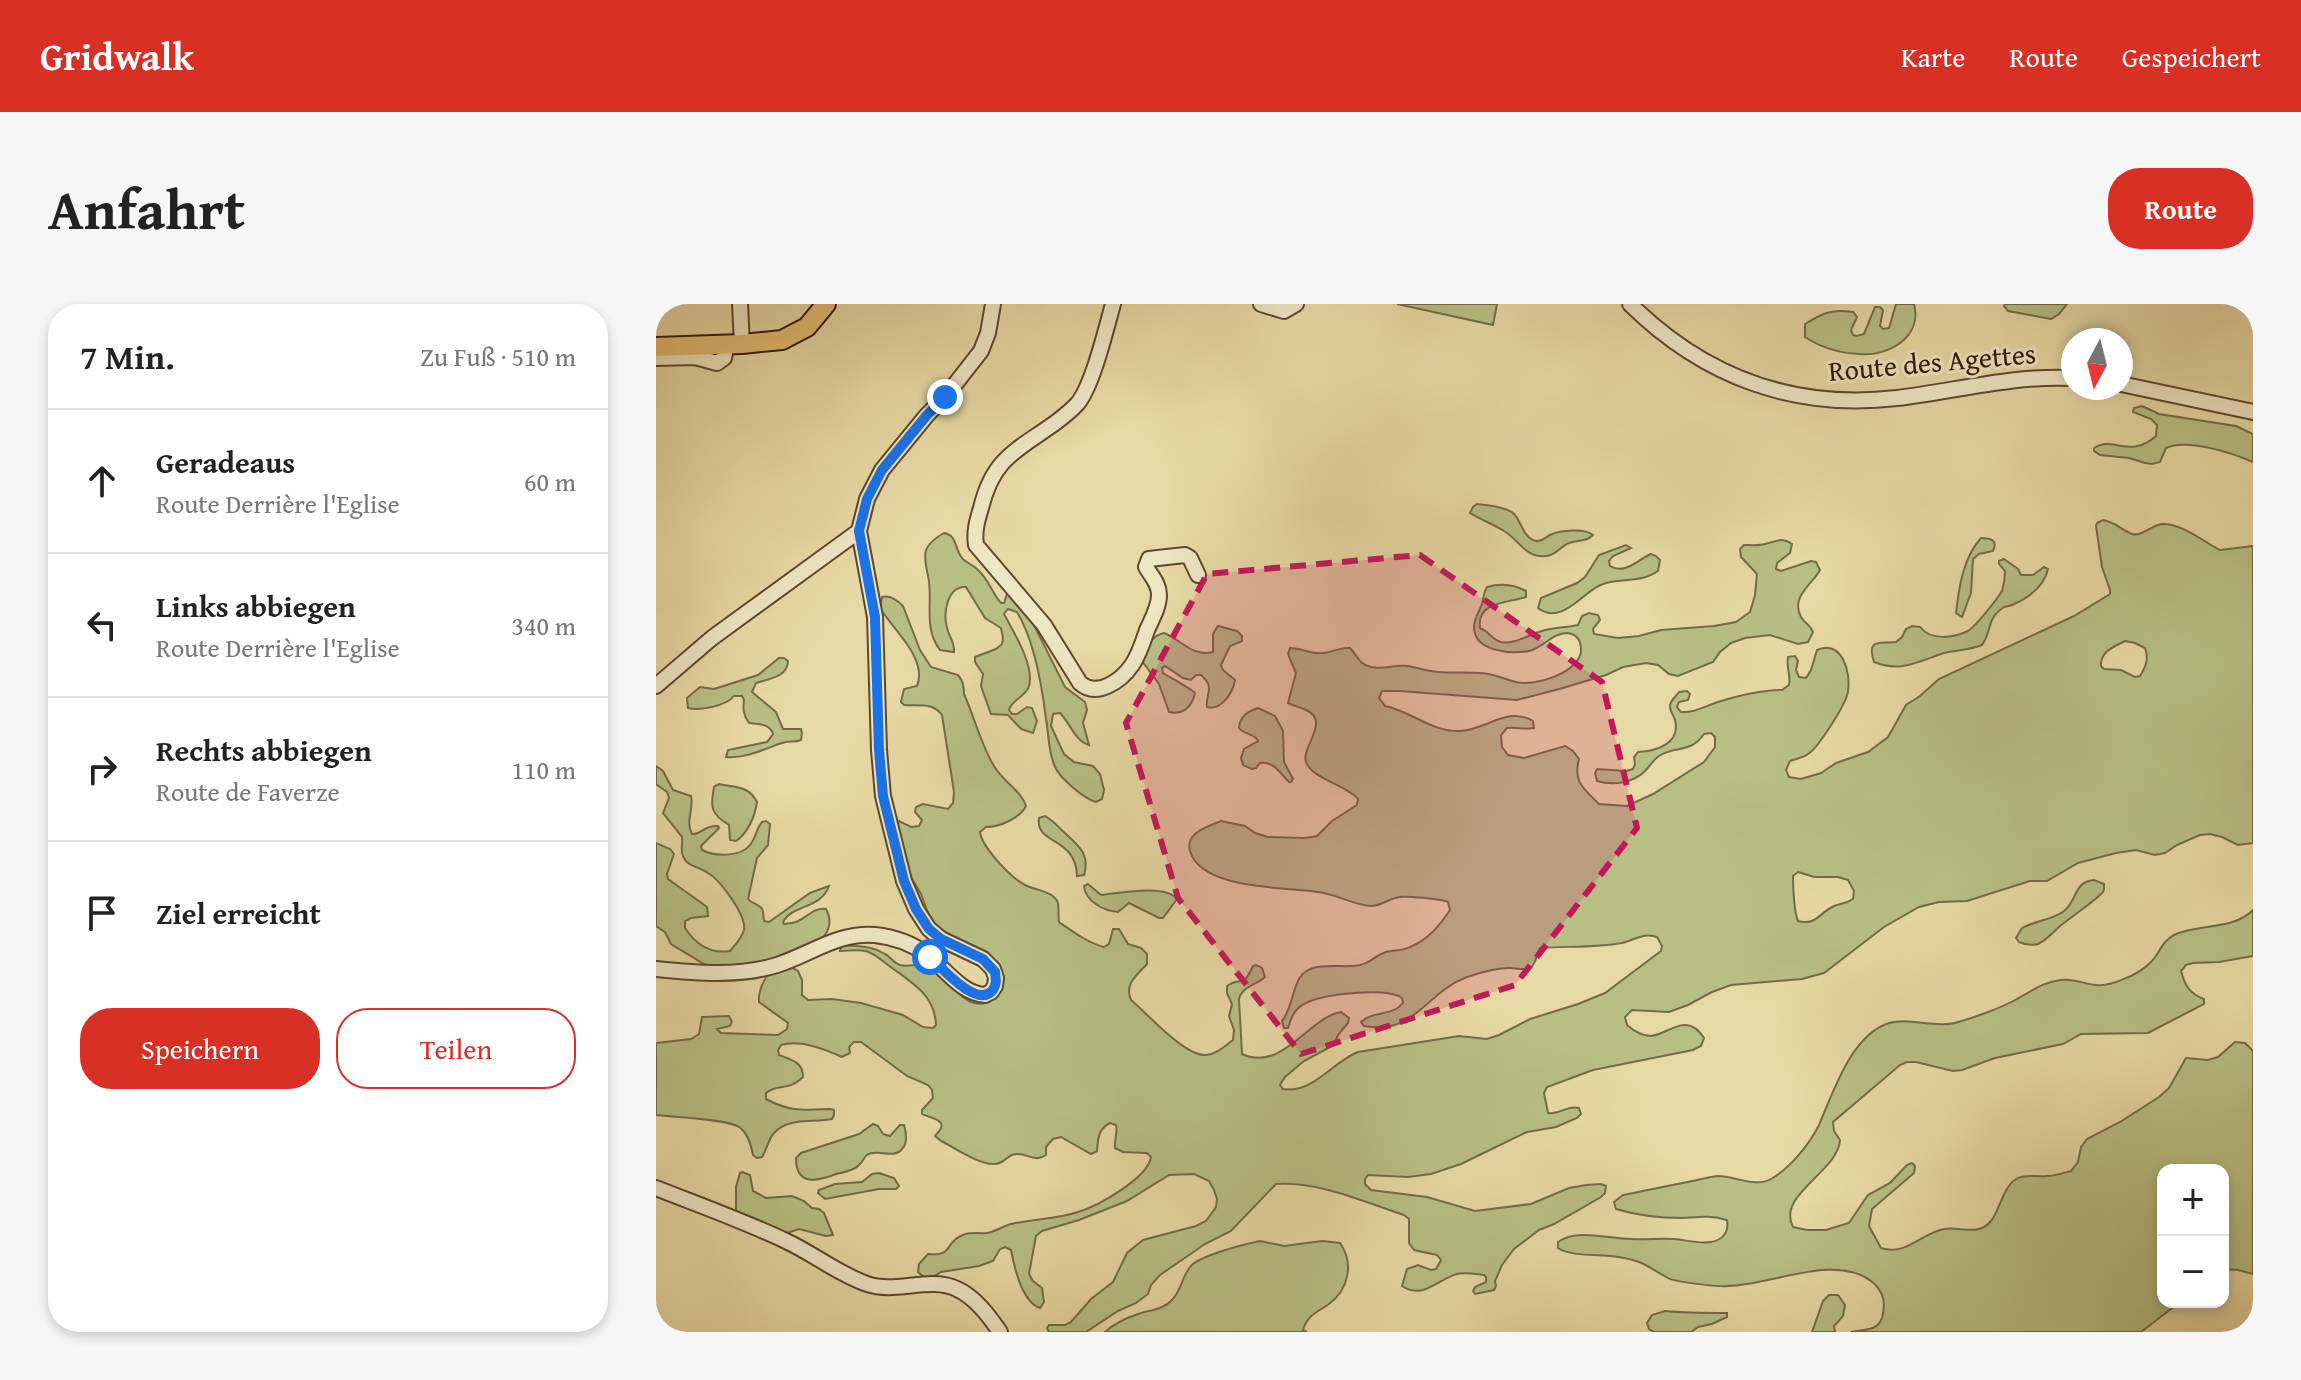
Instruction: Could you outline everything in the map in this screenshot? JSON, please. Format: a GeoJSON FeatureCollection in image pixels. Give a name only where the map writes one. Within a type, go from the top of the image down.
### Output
{"type":"FeatureCollection","features":[{"type":"Feature","properties":{"kind":"main road"},"geometry":{"type":"LineString","coordinates":[[656,347],[775,341],[796,335],[815,319],[826,304]]}},
{"type":"Feature","properties":{"kind":"street"},"geometry":{"type":"LineString","coordinates":[[656,358],[695,357],[717,363],[734,344],[740,304]]}},
{"type":"Feature","properties":{"kind":"street"},"geometry":{"type":"LineString","coordinates":[[656,969],[718,973],[753,970],[778,964],[839,939],[867,935],[895,939],[913,946],[972,993],[985,995],[995,986],[995,972],[987,963],[941,939],[929,929],[904,881],[883,796],[875,617],[859,531],[867,499],[882,470],[981,351],[993,304]]}},
{"type":"Feature","properties":{"kind":"street"},"geometry":{"type":"LineString","coordinates":[[1113,304],[1079,401],[1058,420],[1017,447],[992,476],[975,530],[976,545],[1044,625],[1080,683],[1094,690],[1106,687],[1123,676],[1134,663],[1159,598],[1158,585],[1146,567],[1149,559],[1185,555],[1190,558],[1198,575]]}},
{"type":"Feature","properties":{"kind":"street"},"geometry":{"type":"LineString","coordinates":[[1261,304],[1284,311],[1296,304]]}},
{"type":"Feature","properties":{"kind":"street","name":"Route des Agettes"},"geometry":{"type":"LineString","coordinates":[[1630,304],[1671,340],[1716,367],[1768,389],[1819,399],[1872,400],[2040,378],[2061,378]]}},
{"type":"Feature","properties":{"kind":"street"},"geometry":{"type":"LineString","coordinates":[[2133,387],[2253,412]]}},
{"type":"Feature","properties":{"kind":"street"},"geometry":{"type":"LineString","coordinates":[[656,686],[712,638],[859,531]]}},
{"type":"Feature","properties":{"kind":"street"},"geometry":{"type":"LineString","coordinates":[[656,1188],[783,1240],[862,1283],[885,1288],[948,1286],[960,1290],[979,1306],[1000,1332]]}},
{"type":"Feature","properties":{"kind":"highlighted area"},"geometry":{"type":"Polygon","coordinates":[[[1420,555],[1602,682],[1637,828],[1515,985],[1301,1054],[1178,898],[1126,723],[1207,574],[1420,555]]]}},
{"type":"Feature","properties":{"kind":"green space"},"geometry":{"type":"Polygon","coordinates":[[[1397,304],[1497,304],[1493,325],[1397,304]]]}},
{"type":"Feature","properties":{"kind":"green space"},"geometry":{"type":"Polygon","coordinates":[[[1896,304],[1914,304],[1913,326],[1901,342],[1881,352],[1845,352],[1824,347],[1805,337],[1805,324],[1839,311],[1853,312],[1857,317],[1851,330],[1853,335],[1864,334],[1875,307],[1883,310],[1880,326],[1889,328],[1896,304]]]}},
{"type":"Feature","properties":{"kind":"green space"},"geometry":{"type":"Polygon","coordinates":[[[2005,304],[2067,304],[2051,319],[2008,311],[2005,304]]]}},
{"type":"Feature","properties":{"kind":"green space"},"geometry":{"type":"Polygon","coordinates":[[[2142,406],[2159,414],[2236,426],[2253,434],[2253,462],[2222,451],[2186,445],[2166,448],[2160,462],[2152,464],[2100,455],[2094,451],[2094,448],[2108,444],[2138,446],[2156,436],[2157,425],[2151,419],[2133,412],[2134,408],[2142,406]]]}},
{"type":"Feature","properties":{"kind":"green space"},"geometry":{"type":"Polygon","coordinates":[[[1477,504],[1511,512],[1527,535],[1536,541],[1566,531],[1584,531],[1593,535],[1569,543],[1550,555],[1534,555],[1504,531],[1470,513],[1477,504]]]}},
{"type":"Feature","properties":{"kind":"green space"},"geometry":{"type":"Polygon","coordinates":[[[2107,521],[2135,534],[2158,525],[2170,525],[2220,550],[2253,546],[2253,843],[2238,845],[2222,837],[2200,835],[2165,853],[2155,855],[2136,850],[2078,863],[2047,881],[2030,881],[1967,901],[1939,902],[1919,907],[1884,927],[1824,973],[1802,979],[1731,985],[1669,1012],[1632,1010],[1625,1017],[1627,1025],[1638,1033],[1651,1036],[1678,1026],[1691,1026],[1704,1038],[1701,1046],[1593,1070],[1547,1087],[1544,1093],[1548,1113],[1575,1107],[1581,1114],[1556,1127],[1527,1132],[1461,1164],[1431,1174],[1408,1177],[1368,1175],[1365,1179],[1371,1190],[1427,1197],[1475,1211],[1531,1204],[1569,1188],[1606,1186],[1601,1197],[1539,1230],[1514,1249],[1502,1265],[1494,1290],[1475,1294],[1475,1287],[1486,1282],[1486,1277],[1467,1273],[1457,1274],[1424,1290],[1410,1290],[1402,1286],[1407,1269],[1418,1265],[1436,1269],[1441,1260],[1437,1255],[1414,1250],[1409,1243],[1409,1219],[1404,1215],[1325,1189],[1276,1184],[1231,1231],[1205,1244],[1160,1275],[1148,1294],[1136,1303],[1086,1332],[1049,1332],[1049,1325],[1071,1322],[1091,1299],[1113,1282],[1127,1253],[1143,1240],[1206,1221],[1216,1207],[1217,1199],[1209,1181],[1194,1174],[1169,1175],[1127,1201],[1042,1231],[1036,1236],[1029,1274],[1042,1288],[1044,1302],[1040,1308],[1028,1299],[1011,1250],[1005,1247],[1000,1249],[993,1261],[941,1272],[931,1278],[918,1272],[919,1264],[928,1254],[942,1253],[953,1241],[966,1234],[987,1233],[1011,1224],[1070,1214],[1087,1209],[1121,1190],[1141,1174],[1151,1157],[1147,1153],[1123,1152],[1115,1148],[1116,1125],[1110,1123],[1103,1128],[1097,1151],[1091,1154],[1061,1137],[1053,1139],[1042,1157],[1016,1154],[997,1164],[987,1163],[935,1136],[942,1125],[922,1114],[933,1098],[932,1090],[928,1085],[907,1076],[861,1042],[854,1042],[849,1047],[850,1053],[842,1057],[804,1044],[781,1045],[779,1055],[799,1065],[803,1077],[798,1082],[770,1090],[766,1093],[766,1099],[790,1108],[830,1109],[834,1110],[834,1115],[832,1119],[793,1123],[780,1128],[772,1136],[762,1157],[753,1155],[745,1132],[732,1124],[656,1115],[656,1043],[691,1039],[699,1034],[702,1017],[729,1016],[730,1026],[717,1029],[721,1033],[778,1035],[787,1029],[788,1023],[759,1002],[762,984],[771,970],[791,967],[798,971],[802,980],[802,995],[808,1000],[861,1003],[903,1015],[923,1027],[933,1028],[936,1025],[932,1006],[915,985],[873,954],[863,950],[840,951],[842,945],[875,949],[900,965],[931,966],[960,995],[977,1004],[985,1003],[1000,989],[1002,974],[938,930],[905,867],[896,824],[899,821],[911,827],[919,826],[922,820],[915,812],[916,807],[923,804],[948,809],[953,803],[954,792],[942,715],[930,706],[904,705],[901,702],[904,689],[917,686],[918,665],[908,645],[880,608],[882,597],[893,598],[903,606],[920,650],[931,667],[960,677],[989,758],[1026,806],[1009,821],[986,827],[980,832],[986,845],[1019,881],[1056,899],[1059,922],[1069,929],[1104,947],[1109,944],[1113,929],[1119,929],[1128,944],[1141,948],[1147,954],[1147,964],[1133,980],[1129,994],[1131,1000],[1167,1033],[1197,1053],[1206,1055],[1224,1047],[1233,1040],[1234,1030],[1229,1016],[1232,1004],[1227,986],[1244,980],[1256,965],[1262,968],[1265,977],[1246,988],[1239,999],[1242,1054],[1256,1058],[1270,1056],[1329,1016],[1341,1012],[1349,1018],[1334,1045],[1304,1061],[1280,1085],[1283,1089],[1294,1089],[1313,1082],[1358,1052],[1459,1036],[1487,1039],[1499,1035],[1530,1019],[1605,993],[1661,951],[1662,946],[1657,937],[1648,935],[1612,945],[1540,948],[1531,967],[1499,969],[1467,977],[1396,1025],[1364,1026],[1361,1022],[1366,1018],[1394,1010],[1403,1003],[1402,998],[1394,995],[1369,992],[1306,1003],[1294,1013],[1288,1028],[1284,1028],[1282,1021],[1298,981],[1305,972],[1322,966],[1359,965],[1386,952],[1407,948],[1428,936],[1450,910],[1448,902],[1432,899],[1400,897],[1371,906],[1325,893],[1246,884],[1227,880],[1197,864],[1190,851],[1191,840],[1198,832],[1221,821],[1245,826],[1268,837],[1304,838],[1317,836],[1332,821],[1357,805],[1358,799],[1353,794],[1315,773],[1306,762],[1316,721],[1306,710],[1288,703],[1296,673],[1288,654],[1290,648],[1320,653],[1350,648],[1361,662],[1371,667],[1408,666],[1438,672],[1486,674],[1524,683],[1545,680],[1565,671],[1579,658],[1581,650],[1576,636],[1567,633],[1557,635],[1529,651],[1495,650],[1487,646],[1480,642],[1474,627],[1487,587],[1507,585],[1526,591],[1526,597],[1488,608],[1480,619],[1480,628],[1506,643],[1549,629],[1578,625],[1582,616],[1589,613],[1598,615],[1600,620],[1593,629],[1594,634],[1618,638],[1661,630],[1714,626],[1736,622],[1750,612],[1757,574],[1741,557],[1740,549],[1744,545],[1779,540],[1792,544],[1790,553],[1777,563],[1776,569],[1781,571],[1811,561],[1816,562],[1820,570],[1798,603],[1801,617],[1813,632],[1808,642],[1798,644],[1770,635],[1745,638],[1731,643],[1713,662],[1678,676],[1669,674],[1658,665],[1646,663],[1623,667],[1606,675],[1517,700],[1382,691],[1379,698],[1385,706],[1451,731],[1471,729],[1506,717],[1524,717],[1533,721],[1534,728],[1507,728],[1501,735],[1502,747],[1508,755],[1524,758],[1565,746],[1579,759],[1578,779],[1599,804],[1627,806],[1653,794],[1704,762],[1715,747],[1715,737],[1711,733],[1704,734],[1688,747],[1659,756],[1645,771],[1629,781],[1597,781],[1597,769],[1633,769],[1634,757],[1638,752],[1659,748],[1671,740],[1676,728],[1670,705],[1679,692],[1687,691],[1690,694],[1688,700],[1679,702],[1677,707],[1681,712],[1686,712],[1741,696],[1782,690],[1789,685],[1788,657],[1795,656],[1799,677],[1806,678],[1817,650],[1826,648],[1839,653],[1848,675],[1848,691],[1838,715],[1813,750],[1790,761],[1786,770],[1789,777],[1801,779],[1821,773],[1836,763],[1868,752],[1888,737],[1906,705],[1939,679],[2074,616],[2110,594],[2102,567],[2097,523],[2107,521]],[[2125,641],[2105,653],[2101,666],[2140,676],[2146,662],[2145,648],[2125,641]],[[1798,872],[1793,876],[1798,921],[1809,922],[1834,906],[1853,899],[1854,891],[1848,880],[1814,877],[1798,872]]]}},
{"type":"Feature","properties":{"kind":"green space"},"geometry":{"type":"Polygon","coordinates":[[[944,533],[952,537],[962,558],[982,574],[1001,603],[1010,593],[1029,615],[1065,687],[1085,702],[1087,710],[1083,723],[1089,745],[1076,736],[1060,713],[1053,714],[1051,726],[1064,754],[1074,762],[1093,766],[1100,774],[1104,790],[1102,799],[1096,802],[1085,797],[1055,767],[1036,664],[1017,612],[1008,609],[1004,614],[1022,649],[1030,678],[1027,690],[1009,710],[1017,714],[1027,707],[1032,708],[1037,721],[1033,733],[1021,729],[1008,715],[991,714],[981,686],[983,674],[975,657],[996,649],[1003,638],[1001,628],[985,618],[966,587],[954,591],[946,608],[946,622],[954,652],[940,650],[935,642],[930,626],[930,591],[925,554],[931,542],[944,533]]]}},
{"type":"Feature","properties":{"kind":"green space"},"geometry":{"type":"Polygon","coordinates":[[[1981,538],[1993,540],[1995,544],[1993,551],[1979,554],[1973,559],[1971,593],[1962,617],[1956,613],[1960,583],[1970,554],[1981,538]]]}},
{"type":"Feature","properties":{"kind":"green space"},"geometry":{"type":"Polygon","coordinates":[[[1626,545],[1631,548],[1613,556],[1610,566],[1626,568],[1651,554],[1660,560],[1658,571],[1645,577],[1603,584],[1556,613],[1547,613],[1538,608],[1541,598],[1585,577],[1599,555],[1626,545]]]}},
{"type":"Feature","properties":{"kind":"green space"},"geometry":{"type":"Polygon","coordinates":[[[2004,559],[2021,575],[2033,575],[2044,567],[2048,569],[2034,591],[1996,614],[1982,645],[1901,666],[1874,662],[1873,645],[1896,642],[1912,626],[1942,637],[1968,631],[2002,591],[2005,571],[1999,561],[2004,559]]]}},
{"type":"Feature","properties":{"kind":"green space"},"geometry":{"type":"Polygon","coordinates":[[[1218,626],[1237,631],[1242,636],[1242,641],[1230,646],[1221,665],[1235,680],[1232,690],[1221,704],[1207,707],[1209,687],[1201,675],[1191,680],[1183,678],[1165,666],[1163,673],[1195,693],[1186,709],[1169,712],[1159,684],[1142,661],[1149,643],[1164,633],[1193,650],[1213,652],[1213,634],[1218,626]]]}},
{"type":"Feature","properties":{"kind":"green space"},"geometry":{"type":"Polygon","coordinates":[[[779,658],[788,661],[785,671],[756,683],[752,692],[776,712],[783,729],[801,729],[801,740],[747,755],[726,757],[728,750],[767,742],[772,731],[764,725],[749,723],[742,696],[699,709],[688,708],[687,698],[700,687],[714,689],[758,675],[779,658]]]}},
{"type":"Feature","properties":{"kind":"green space"},"geometry":{"type":"Polygon","coordinates":[[[1258,708],[1275,716],[1283,731],[1284,762],[1293,779],[1291,782],[1269,764],[1260,763],[1252,769],[1243,765],[1241,758],[1244,749],[1258,741],[1239,728],[1241,720],[1258,708]]]}},
{"type":"Feature","properties":{"kind":"green space"},"geometry":{"type":"Polygon","coordinates":[[[656,766],[663,771],[673,790],[691,796],[689,825],[692,834],[718,826],[701,846],[702,850],[721,855],[741,852],[752,842],[762,822],[770,824],[768,845],[757,858],[748,899],[761,908],[764,921],[769,922],[810,893],[829,886],[820,899],[793,912],[783,922],[791,923],[815,910],[826,909],[829,925],[822,939],[775,959],[744,966],[714,967],[671,944],[665,932],[656,926],[656,843],[674,854],[668,879],[707,907],[708,916],[685,921],[685,928],[694,939],[710,950],[730,951],[742,936],[744,924],[732,899],[719,883],[685,859],[682,837],[663,813],[669,798],[667,792],[656,784],[656,766]]]}},
{"type":"Feature","properties":{"kind":"green space"},"geometry":{"type":"Polygon","coordinates":[[[719,784],[746,790],[757,802],[750,824],[736,841],[730,840],[729,825],[713,810],[714,787],[719,784]]]}},
{"type":"Feature","properties":{"kind":"green space"},"geometry":{"type":"Polygon","coordinates":[[[1045,816],[1079,847],[1086,862],[1084,875],[1077,876],[1070,854],[1039,827],[1039,818],[1045,816]]]}},
{"type":"Feature","properties":{"kind":"green space"},"geometry":{"type":"Polygon","coordinates":[[[2094,880],[2104,884],[2103,891],[2095,899],[2038,944],[2019,942],[2016,938],[2022,928],[2060,914],[2082,884],[2094,880]]]}},
{"type":"Feature","properties":{"kind":"green space"},"geometry":{"type":"Polygon","coordinates":[[[1088,884],[1101,895],[1153,891],[1171,894],[1177,899],[1163,918],[1129,903],[1118,912],[1092,901],[1085,891],[1084,886],[1088,884]]]}},
{"type":"Feature","properties":{"kind":"green space"},"geometry":{"type":"Polygon","coordinates":[[[2253,910],[2253,956],[2186,965],[2181,971],[2184,981],[2192,992],[2204,999],[2204,1004],[2148,1033],[2081,1034],[2063,1044],[1995,1058],[1962,1070],[1953,1071],[1916,1062],[1900,1065],[1833,1122],[1840,1140],[1837,1152],[1800,1194],[1790,1215],[1793,1227],[1807,1230],[1826,1230],[1849,1223],[1868,1195],[1890,1183],[1912,1163],[1914,1173],[1872,1209],[1869,1226],[1881,1248],[1906,1247],[1944,1229],[1980,1229],[1991,1221],[2016,1179],[2071,1171],[2087,1139],[2159,1097],[2169,1088],[2186,1058],[2208,1060],[2218,1057],[2235,1042],[2245,1043],[2253,1051],[2253,1274],[2229,1269],[2229,1164],[2157,1164],[2157,1308],[2172,1308],[2141,1332],[1851,1332],[1877,1326],[1884,1307],[1879,1289],[1856,1273],[1820,1270],[1745,1285],[1715,1286],[1672,1280],[1644,1264],[1627,1259],[1578,1254],[1558,1248],[1558,1242],[1583,1235],[1702,1243],[1719,1239],[1726,1232],[1727,1220],[1640,1214],[1616,1209],[1614,1202],[1623,1195],[1714,1176],[1758,1182],[1771,1179],[1792,1162],[1810,1140],[1854,1052],[1876,1030],[1889,1023],[1955,1023],[1995,1009],[2055,981],[2100,985],[2114,983],[2147,966],[2174,935],[2245,917],[2253,910]]]}},
{"type":"Feature","properties":{"kind":"green space"},"geometry":{"type":"Polygon","coordinates":[[[873,1124],[883,1134],[890,1136],[900,1125],[904,1125],[904,1147],[894,1154],[871,1153],[854,1169],[822,1179],[809,1180],[800,1174],[796,1158],[801,1153],[859,1134],[873,1124]]]}},
{"type":"Feature","properties":{"kind":"green space"},"geometry":{"type":"Polygon","coordinates":[[[742,1172],[750,1175],[753,1191],[766,1198],[792,1196],[819,1209],[824,1213],[833,1235],[799,1229],[784,1234],[736,1212],[736,1187],[742,1172]]]}},
{"type":"Feature","properties":{"kind":"green space"},"geometry":{"type":"Polygon","coordinates":[[[879,1173],[894,1178],[899,1186],[896,1189],[825,1199],[818,1193],[835,1184],[862,1182],[879,1173]]]}},
{"type":"Feature","properties":{"kind":"green space"},"geometry":{"type":"Polygon","coordinates":[[[1260,1241],[1284,1246],[1322,1241],[1340,1243],[1348,1267],[1345,1283],[1336,1298],[1307,1321],[1303,1330],[1307,1332],[1105,1332],[1125,1319],[1168,1303],[1195,1263],[1222,1251],[1260,1241]]]}},
{"type":"Feature","properties":{"kind":"green space"},"geometry":{"type":"Polygon","coordinates":[[[1829,1295],[1838,1295],[1845,1305],[1843,1316],[1834,1326],[1835,1332],[1812,1332],[1823,1301],[1829,1295]]]}},
{"type":"Feature","properties":{"kind":"green space"},"geometry":{"type":"Polygon","coordinates":[[[1665,1311],[1727,1313],[1727,1317],[1691,1332],[1654,1332],[1649,1329],[1647,1323],[1652,1315],[1665,1311]]]}},
{"type":"Feature","properties":{"kind":"route"},"geometry":{"type":"LineString","coordinates":[[930,957],[972,993],[985,995],[995,986],[995,972],[991,966],[941,939],[929,929],[912,902],[904,881],[883,796],[875,617],[859,531],[867,499],[882,470],[945,397]]}}]}
